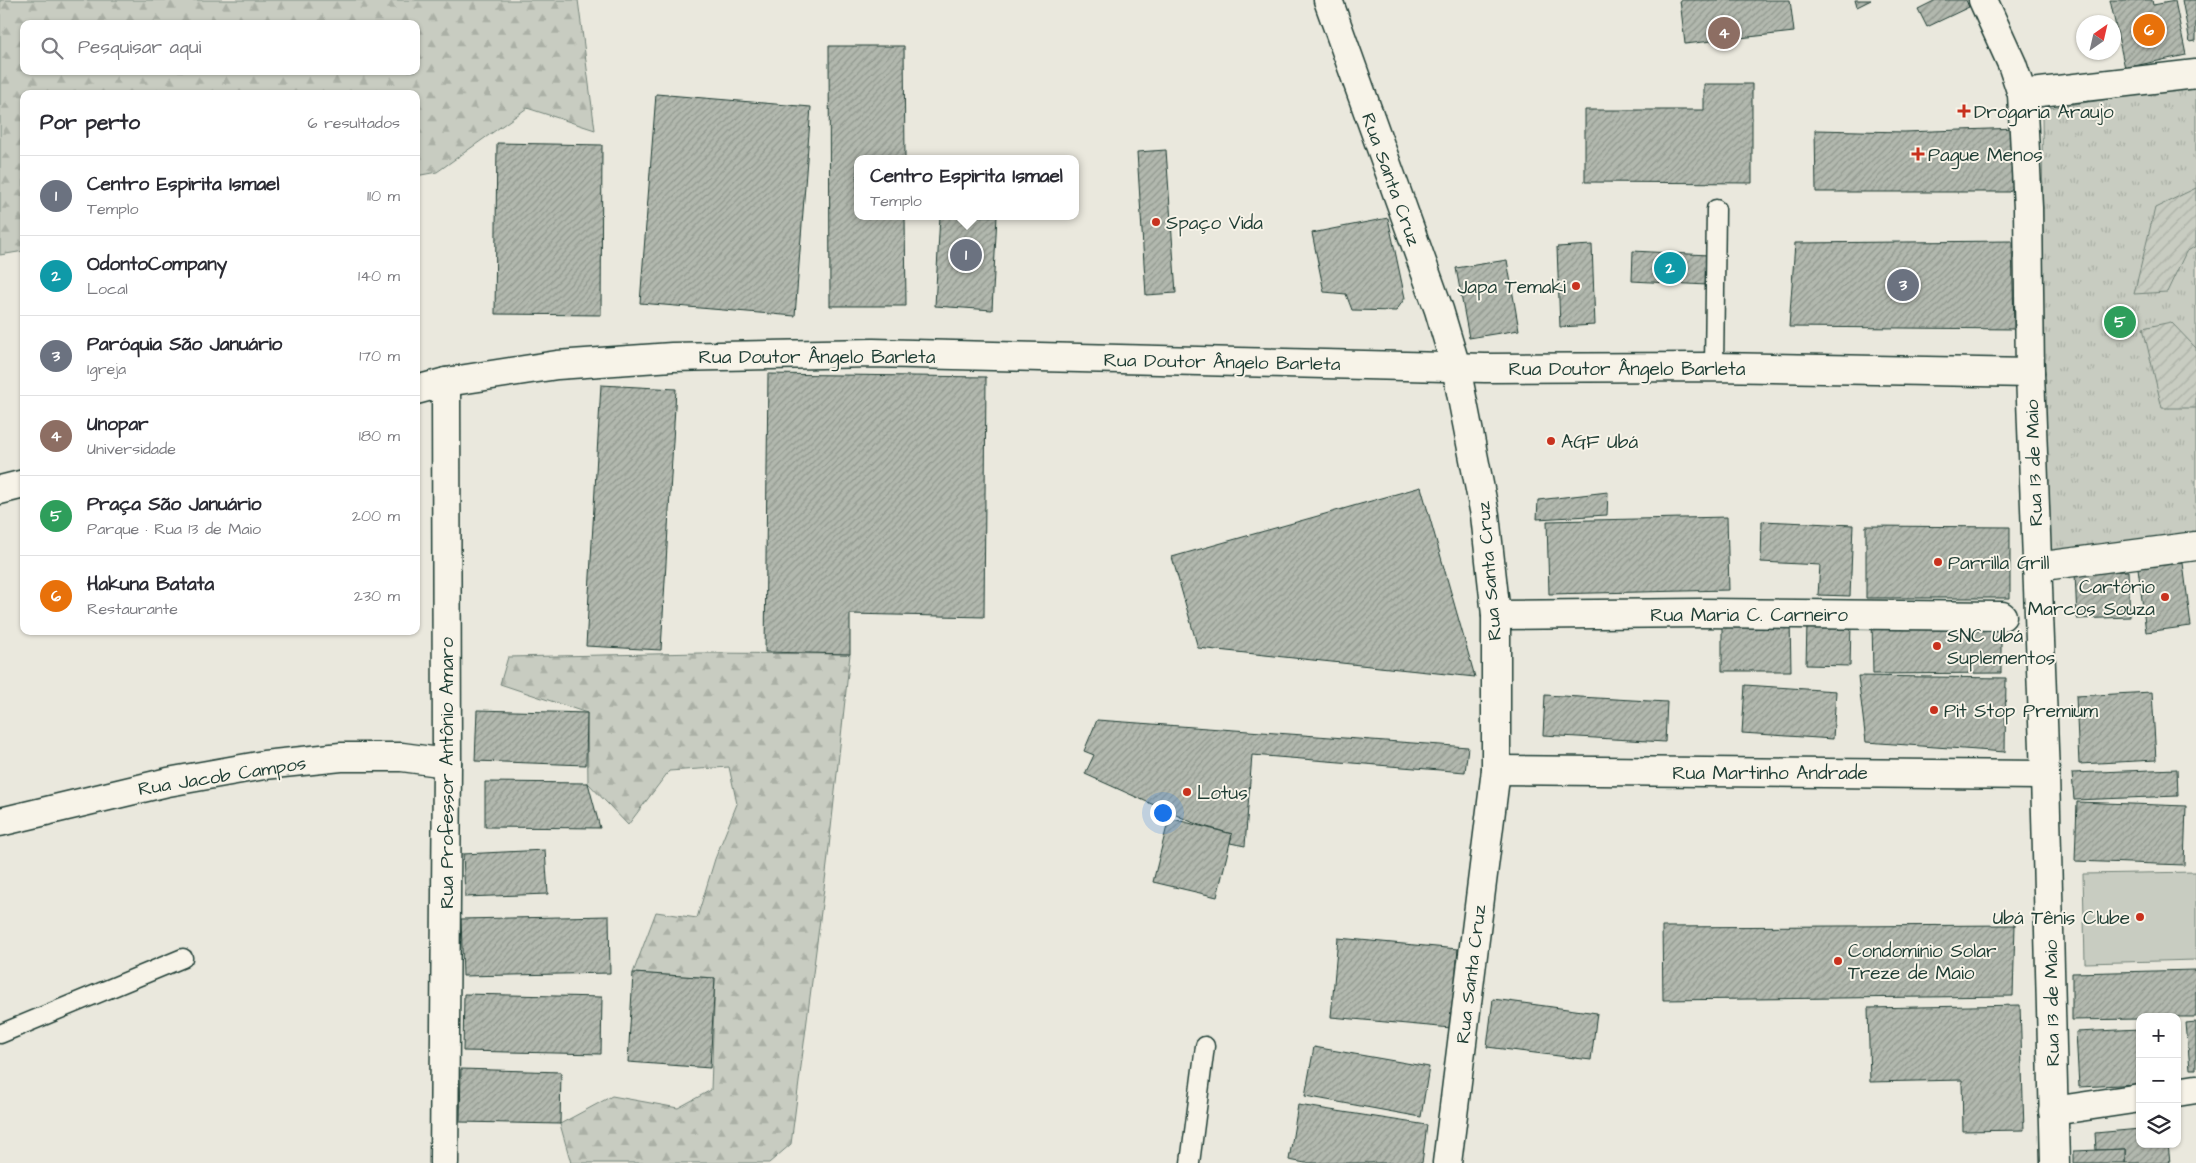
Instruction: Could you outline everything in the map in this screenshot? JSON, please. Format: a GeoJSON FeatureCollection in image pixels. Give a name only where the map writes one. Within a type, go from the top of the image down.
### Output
{"type":"FeatureCollection","features":[{"type":"Feature","properties":{"kind":"street","name":"Rua Santa Cruz"},"geometry":{"type":"LineString","coordinates":[[1328,0],[1439,310],[1456,367],[1485,515],[1496,615],[1496,770],[1447,1163]]}},
{"type":"Feature","properties":{"kind":"street","name":"Rua 13 de Maio"},"geometry":{"type":"LineString","coordinates":[[1983,0],[2012,64],[2022,94],[2028,208],[2030,373],[2045,774],[2055,1163]]}},
{"type":"Feature","properties":{"kind":"street"},"geometry":{"type":"LineString","coordinates":[[2022,94],[2196,74]]}},
{"type":"Feature","properties":{"kind":"street","name":"Rua Doutor Ângelo Barleta"},"geometry":{"type":"LineString","coordinates":[[420,389],[446,382],[576,364],[672,357],[864,353],[1456,367],[1714,367],[2030,373]]}},
{"type":"Feature","properties":{"kind":"street","name":"Rua Professor Antônio Amaro"},"geometry":{"type":"LineString","coordinates":[[444,1163],[447,763],[446,382]]}},
{"type":"Feature","properties":{"kind":"street"},"geometry":{"type":"LineString","coordinates":[[0,490],[20,485]]}},
{"type":"Feature","properties":{"kind":"street"},"geometry":{"type":"LineString","coordinates":[[2036,567],[2196,546]]}},
{"type":"Feature","properties":{"kind":"street","name":"Rua Maria C. Carneiro"},"geometry":{"type":"LineString","coordinates":[[1496,615],[1701,613],[2002,616]]}},
{"type":"Feature","properties":{"kind":"street","name":"Rua Jacob Campos"},"geometry":{"type":"LineString","coordinates":[[0,822],[168,782],[264,765],[341,757],[402,756],[447,763]]}},
{"type":"Feature","properties":{"kind":"street","name":"Rua Martinho Andrade"},"geometry":{"type":"LineString","coordinates":[[1496,770],[2045,774]]}},
{"type":"Feature","properties":{"kind":"street"},"geometry":{"type":"LineString","coordinates":[[2181,1091],[2196,1089]]}},
{"type":"Feature","properties":{"kind":"street"},"geometry":{"type":"LineString","coordinates":[[2053,1111],[2136,1099]]}},
{"type":"Feature","properties":{"kind":"lane"},"geometry":{"type":"LineString","coordinates":[[1714,367],[1716,209]]}},
{"type":"Feature","properties":{"kind":"lane"},"geometry":{"type":"LineString","coordinates":[[0,1034],[183,958]]}},
{"type":"Feature","properties":{"kind":"lane"},"geometry":{"type":"LineString","coordinates":[[1190,1163],[1205,1046]]}},
{"type":"Feature","properties":{"kind":"green space"},"geometry":{"type":"Polygon","coordinates":[[[0,0],[578,0],[595,130],[527,108],[437,172],[420,175],[420,90],[20,90],[20,252],[0,255],[0,0]]]}},
{"type":"Feature","properties":{"kind":"green space"},"geometry":{"type":"Polygon","coordinates":[[[2196,86],[2196,536],[2045,556],[2042,109],[2196,86]]]}},
{"type":"Feature","properties":{"kind":"green space"},"geometry":{"type":"Polygon","coordinates":[[[2196,188],[2196,246],[2186,252],[2167,292],[2134,294],[2155,208],[2196,188]]]}},
{"type":"Feature","properties":{"kind":"green space"},"geometry":{"type":"Polygon","coordinates":[[[2171,322],[2196,348],[2196,408],[2162,408],[2143,328],[2171,322]]]}},
{"type":"Feature","properties":{"kind":"green space"},"geometry":{"type":"Polygon","coordinates":[[[700,653],[850,654],[827,865],[791,1144],[769,1163],[571,1163],[560,1124],[612,1096],[678,1108],[711,1090],[715,978],[633,973],[656,912],[697,918],[715,859],[737,804],[729,767],[669,771],[628,825],[588,783],[587,713],[500,684],[508,657],[700,653]]]}},
{"type":"Feature","properties":{"kind":"green space","name":"Ubá Tênis Clube"},"geometry":{"type":"Polygon","coordinates":[[[2196,872],[2196,960],[2085,963],[2083,874],[2196,872]]]}},
{"type":"Feature","properties":{"kind":"building"},"geometry":{"type":"Polygon","coordinates":[[[1680,0],[1790,0],[1794,32],[1685,44],[1680,0]]]}},
{"type":"Feature","properties":{"kind":"building"},"geometry":{"type":"Polygon","coordinates":[[[1855,0],[1871,0],[1857,7],[1855,0]]]}},
{"type":"Feature","properties":{"kind":"building"},"geometry":{"type":"Polygon","coordinates":[[[1936,0],[1966,0],[1969,7],[1927,27],[1918,9],[1936,0]]]}},
{"type":"Feature","properties":{"kind":"building"},"geometry":{"type":"Polygon","coordinates":[[[2110,0],[2152,0],[2153,5],[2175,1],[2186,55],[2125,68],[2121,50],[2121,15],[2113,15],[2110,0]]]}},
{"type":"Feature","properties":{"kind":"building"},"geometry":{"type":"Polygon","coordinates":[[[2182,0],[2196,0],[2196,41],[2190,42],[2182,0]]]}},
{"type":"Feature","properties":{"kind":"building"},"geometry":{"type":"Polygon","coordinates":[[[829,46],[904,46],[905,155],[854,155],[854,220],[905,220],[906,306],[830,306],[829,46]]]}},
{"type":"Feature","properties":{"kind":"building"},"geometry":{"type":"Polygon","coordinates":[[[1704,84],[1752,84],[1752,183],[1585,182],[1585,110],[1704,110],[1704,84]]]}},
{"type":"Feature","properties":{"kind":"building"},"geometry":{"type":"Polygon","coordinates":[[[656,94],[811,107],[795,316],[640,303],[656,94]]]}},
{"type":"Feature","properties":{"kind":"building","name":"Pague Menos"},"geometry":{"type":"Polygon","coordinates":[[[2018,128],[2022,176],[2009,192],[1816,192],[1815,130],[1904,132],[2018,128]]]}},
{"type":"Feature","properties":{"kind":"building"},"geometry":{"type":"Polygon","coordinates":[[[497,143],[602,145],[601,315],[495,314],[497,143]]]}},
{"type":"Feature","properties":{"kind":"building","name":"Spaço Vida"},"geometry":{"type":"Polygon","coordinates":[[[1166,150],[1176,293],[1146,295],[1137,152],[1166,150]]]}},
{"type":"Feature","properties":{"kind":"building"},"geometry":{"type":"Polygon","coordinates":[[[1388,218],[1405,298],[1396,311],[1352,310],[1346,294],[1324,292],[1312,233],[1388,218]]]}},
{"type":"Feature","properties":{"kind":"building"},"geometry":{"type":"Polygon","coordinates":[[[940,220],[997,220],[992,310],[935,306],[940,220]]]}},
{"type":"Feature","properties":{"kind":"building"},"geometry":{"type":"Polygon","coordinates":[[[2012,241],[2014,329],[1789,327],[1795,243],[2012,241]]]}},
{"type":"Feature","properties":{"kind":"building","name":"Japa Temaki"},"geometry":{"type":"Polygon","coordinates":[[[1592,245],[1595,325],[1560,327],[1557,247],[1592,245]]]}},
{"type":"Feature","properties":{"kind":"building"},"geometry":{"type":"Polygon","coordinates":[[[1633,251],[1708,255],[1707,285],[1632,281],[1633,251]]]}},
{"type":"Feature","properties":{"kind":"building"},"geometry":{"type":"Polygon","coordinates":[[[1507,260],[1519,330],[1469,338],[1456,268],[1507,260]]]}},
{"type":"Feature","properties":{"kind":"building"},"geometry":{"type":"Polygon","coordinates":[[[768,374],[986,377],[984,617],[850,614],[850,654],[765,652],[768,374]]]}},
{"type":"Feature","properties":{"kind":"building"},"geometry":{"type":"Polygon","coordinates":[[[601,385],[676,389],[661,650],[586,646],[601,385]]]}},
{"type":"Feature","properties":{"kind":"building"},"geometry":{"type":"Polygon","coordinates":[[[1421,487],[1475,677],[1198,648],[1172,557],[1421,487]]]}},
{"type":"Feature","properties":{"kind":"building"},"geometry":{"type":"Polygon","coordinates":[[[1608,492],[1607,515],[1537,519],[1538,500],[1608,492]]]}},
{"type":"Feature","properties":{"kind":"building"},"geometry":{"type":"Polygon","coordinates":[[[1727,517],[1729,590],[1549,594],[1547,521],[1727,517]]]}},
{"type":"Feature","properties":{"kind":"building"},"geometry":{"type":"Polygon","coordinates":[[[1762,521],[1853,525],[1850,596],[1818,595],[1820,565],[1761,562],[1762,521]]]}},
{"type":"Feature","properties":{"kind":"building","name":"Parrilla Grill"},"geometry":{"type":"Polygon","coordinates":[[[1866,526],[2010,527],[2010,598],[1866,598],[1866,526]]]}},
{"type":"Feature","properties":{"kind":"building","name":"Cartório Marcos Souza"},"geometry":{"type":"Polygon","coordinates":[[[2183,563],[2191,626],[2146,632],[2138,568],[2183,563]]]}},
{"type":"Feature","properties":{"kind":"building"},"geometry":{"type":"Polygon","coordinates":[[[2128,571],[2130,617],[2077,619],[2075,573],[2128,571]]]}},
{"type":"Feature","properties":{"kind":"building"},"geometry":{"type":"Polygon","coordinates":[[[1790,619],[1791,671],[1722,671],[1722,620],[1790,619]]]}},
{"type":"Feature","properties":{"kind":"building","name":"SNC Ubá Suplementos"},"geometry":{"type":"Polygon","coordinates":[[[1872,619],[2001,619],[2001,673],[1873,674],[1872,619]]]}},
{"type":"Feature","properties":{"kind":"building"},"geometry":{"type":"Polygon","coordinates":[[[1807,623],[1851,624],[1850,666],[1806,665],[1807,623]]]}},
{"type":"Feature","properties":{"kind":"building","name":"Pit Stop Premium"},"geometry":{"type":"Polygon","coordinates":[[[1858,676],[2006,678],[2005,752],[1866,742],[1858,676]]]}},
{"type":"Feature","properties":{"kind":"building"},"geometry":{"type":"Polygon","coordinates":[[[1745,685],[1836,691],[1833,739],[1742,733],[1745,685]]]}},
{"type":"Feature","properties":{"kind":"building"},"geometry":{"type":"Polygon","coordinates":[[[2152,692],[2156,760],[2079,764],[2076,696],[2152,692]]]}},
{"type":"Feature","properties":{"kind":"building"},"geometry":{"type":"Polygon","coordinates":[[[1545,695],[1667,702],[1665,742],[1543,735],[1545,695]]]}},
{"type":"Feature","properties":{"kind":"building"},"geometry":{"type":"Polygon","coordinates":[[[477,710],[587,713],[586,765],[475,761],[477,710]]]}},
{"type":"Feature","properties":{"kind":"building","name":"Lotus"},"geometry":{"type":"Polygon","coordinates":[[[1097,720],[1468,747],[1465,772],[1252,755],[1245,846],[1230,843],[1232,834],[1196,824],[1085,774],[1094,755],[1084,751],[1097,720]]]}},
{"type":"Feature","properties":{"kind":"building"},"geometry":{"type":"Polygon","coordinates":[[[2177,769],[2178,796],[2074,800],[2072,773],[2177,769]]]}},
{"type":"Feature","properties":{"kind":"building"},"geometry":{"type":"Polygon","coordinates":[[[485,782],[588,783],[600,828],[485,827],[485,782]]]}},
{"type":"Feature","properties":{"kind":"building"},"geometry":{"type":"Polygon","coordinates":[[[2077,802],[2186,806],[2184,865],[2075,861],[2077,802]]]}},
{"type":"Feature","properties":{"kind":"building"},"geometry":{"type":"Polygon","coordinates":[[[1169,818],[1232,834],[1217,897],[1153,882],[1169,818]]]}},
{"type":"Feature","properties":{"kind":"building"},"geometry":{"type":"Polygon","coordinates":[[[545,850],[548,894],[465,897],[463,854],[545,850]]]}},
{"type":"Feature","properties":{"kind":"building"},"geometry":{"type":"Polygon","coordinates":[[[609,916],[610,973],[463,976],[461,919],[609,916]]]}},
{"type":"Feature","properties":{"kind":"building","name":"Condomínio Solar Treze de Maio"},"geometry":{"type":"Polygon","coordinates":[[[2015,925],[2013,996],[1663,1000],[1662,927],[2015,925]]]}},
{"type":"Feature","properties":{"kind":"building"},"geometry":{"type":"Polygon","coordinates":[[[1338,938],[1458,949],[1451,1028],[1331,1017],[1338,938]]]}},
{"type":"Feature","properties":{"kind":"building"},"geometry":{"type":"Polygon","coordinates":[[[2196,970],[2196,1017],[2181,1017],[2181,1013],[2136,1013],[2136,1019],[2072,1020],[2072,973],[2196,970]]]}},
{"type":"Feature","properties":{"kind":"building"},"geometry":{"type":"Polygon","coordinates":[[[633,973],[715,978],[710,1068],[628,1062],[633,973]]]}},
{"type":"Feature","properties":{"kind":"building"},"geometry":{"type":"Polygon","coordinates":[[[464,994],[602,997],[601,1054],[463,1051],[464,994]]]}},
{"type":"Feature","properties":{"kind":"building"},"geometry":{"type":"Polygon","coordinates":[[[1493,999],[1597,1013],[1591,1060],[1487,1047],[1493,999]]]}},
{"type":"Feature","properties":{"kind":"building"},"geometry":{"type":"Polygon","coordinates":[[[2020,1005],[2024,1130],[1963,1131],[1962,1080],[1870,1082],[1868,1008],[2020,1005]]]}},
{"type":"Feature","properties":{"kind":"building"},"geometry":{"type":"Polygon","coordinates":[[[2196,1022],[2196,1069],[2190,1069],[2186,1023],[2196,1022]]]}},
{"type":"Feature","properties":{"kind":"building"},"geometry":{"type":"Polygon","coordinates":[[[2136,1029],[2136,1084],[2079,1087],[2076,1032],[2136,1029]]]}},
{"type":"Feature","properties":{"kind":"building"},"geometry":{"type":"Polygon","coordinates":[[[1314,1047],[1429,1067],[1421,1117],[1305,1096],[1314,1047]]]}},
{"type":"Feature","properties":{"kind":"building"},"geometry":{"type":"Polygon","coordinates":[[[461,1069],[561,1072],[560,1124],[460,1122],[461,1069]]]}},
{"type":"Feature","properties":{"kind":"building"},"geometry":{"type":"Polygon","coordinates":[[[1298,1105],[1427,1125],[1422,1163],[1305,1163],[1289,1160],[1298,1105]]]}},
{"type":"Feature","properties":{"kind":"building"},"geometry":{"type":"Polygon","coordinates":[[[2136,1129],[2136,1148],[2168,1148],[2170,1163],[2125,1163],[2125,1149],[2096,1150],[2095,1133],[2136,1129]]]}},
{"type":"Feature","properties":{"kind":"building"},"geometry":{"type":"Polygon","coordinates":[[[2125,1149],[2125,1163],[2073,1163],[2073,1151],[2125,1149]]]}},
{"type":"Feature","properties":{"kind":"place","name":"Hakuna Batata"},"geometry":{"type":"Point","coordinates":[2149,30]}},
{"type":"Feature","properties":{"kind":"place","name":"Unopar"},"geometry":{"type":"Point","coordinates":[1724,33]}},
{"type":"Feature","properties":{"kind":"place","name":"Drogaria Araujo"},"geometry":{"type":"Point","coordinates":[1964,111]}},
{"type":"Feature","properties":{"kind":"place","name":"Pague Menos"},"geometry":{"type":"Point","coordinates":[1918,154]}},
{"type":"Feature","properties":{"kind":"place","name":"Spaço Vida"},"geometry":{"type":"Point","coordinates":[1156,222]}},
{"type":"Feature","properties":{"kind":"place","name":"Centro Espirita Ismael"},"geometry":{"type":"Point","coordinates":[966,255]}},
{"type":"Feature","properties":{"kind":"place","name":"OdontoCompany"},"geometry":{"type":"Point","coordinates":[1670,268]}},
{"type":"Feature","properties":{"kind":"place","name":"Paróquia São Januário"},"geometry":{"type":"Point","coordinates":[1903,285]}},
{"type":"Feature","properties":{"kind":"place","name":"Japa Temaki"},"geometry":{"type":"Point","coordinates":[1576,286]}},
{"type":"Feature","properties":{"kind":"place","name":"Praça São Januário"},"geometry":{"type":"Point","coordinates":[2120,322]}},
{"type":"Feature","properties":{"kind":"place","name":"AGF Ubá"},"geometry":{"type":"Point","coordinates":[1551,441]}},
{"type":"Feature","properties":{"kind":"place","name":"Parrilla Grill"},"geometry":{"type":"Point","coordinates":[1938,562]}},
{"type":"Feature","properties":{"kind":"place","name":"Cartório Marcos Souza"},"geometry":{"type":"Point","coordinates":[2165,597]}},
{"type":"Feature","properties":{"kind":"place","name":"SNC Ubá Suplementos"},"geometry":{"type":"Point","coordinates":[1937,646]}},
{"type":"Feature","properties":{"kind":"place","name":"Pit Stop Premium"},"geometry":{"type":"Point","coordinates":[1934,710]}},
{"type":"Feature","properties":{"kind":"place","name":"Lotus"},"geometry":{"type":"Point","coordinates":[1187,792]}},
{"type":"Feature","properties":{"kind":"place","name":"Ubá Tênis Clube"},"geometry":{"type":"Point","coordinates":[2140,917]}},
{"type":"Feature","properties":{"kind":"place","name":"Condomínio Solar Treze de Maio"},"geometry":{"type":"Point","coordinates":[1838,961]}}]}
